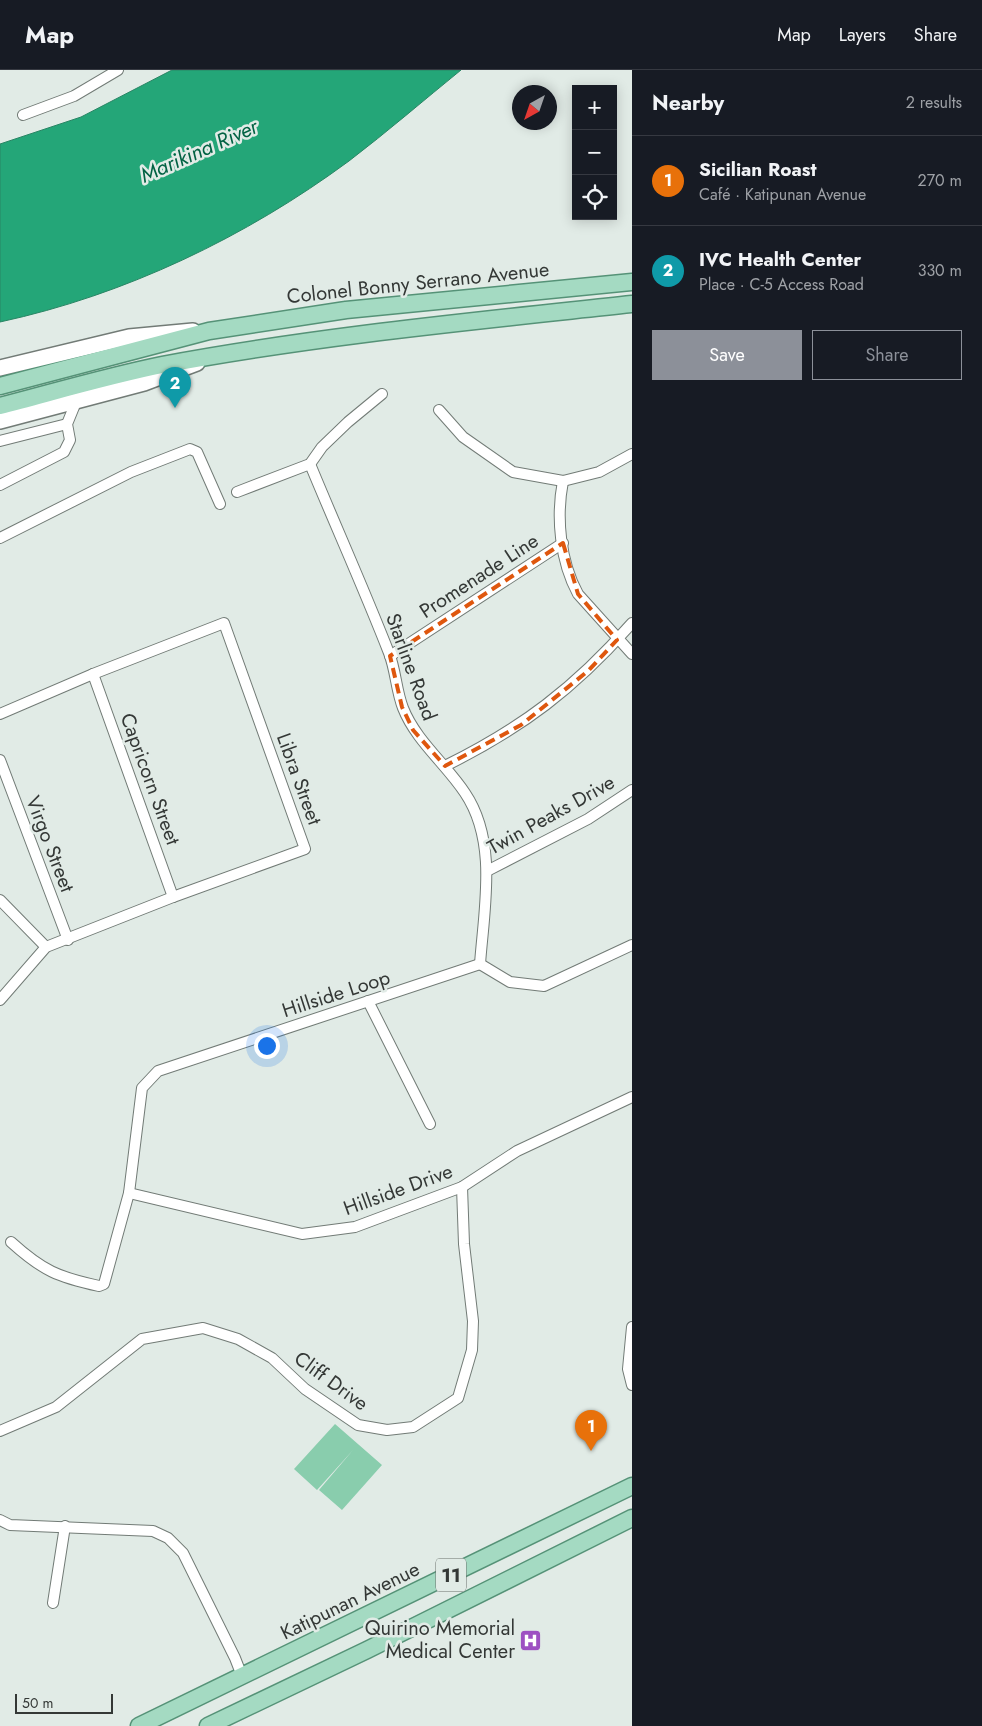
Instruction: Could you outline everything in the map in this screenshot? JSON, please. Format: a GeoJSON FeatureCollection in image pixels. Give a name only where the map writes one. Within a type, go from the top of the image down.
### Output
{"type":"FeatureCollection","features":[{"type":"Feature","properties":{"kind":"main road","name":"Colonel Bonny Serrano Avenue"},"geometry":{"type":"LineString","coordinates":[[0,386],[209,331],[346,310],[632,282]]}},
{"type":"Feature","properties":{"kind":"main road"},"geometry":{"type":"LineString","coordinates":[[0,406],[159,366],[218,355],[354,334],[632,304]]}},
{"type":"Feature","properties":{"kind":"main road","name":"Katipunan Avenue"},"geometry":{"type":"LineString","coordinates":[[139,1726],[632,1486]]}},
{"type":"Feature","properties":{"kind":"main road","name":"11"},"geometry":{"type":"LineString","coordinates":[[208,1726],[632,1518]]}},
{"type":"Feature","properties":{"kind":"street"},"geometry":{"type":"LineString","coordinates":[[23,115],[74,96],[118,70]]}},
{"type":"Feature","properties":{"kind":"street"},"geometry":{"type":"LineString","coordinates":[[0,368],[129,337],[162,332],[209,331]]}},
{"type":"Feature","properties":{"kind":"street"},"geometry":{"type":"LineString","coordinates":[[0,421],[144,383],[218,355]]}},
{"type":"Feature","properties":{"kind":"street"},"geometry":{"type":"LineString","coordinates":[[237,492],[310,464],[322,447],[348,422],[382,394]]}},
{"type":"Feature","properties":{"kind":"street"},"geometry":{"type":"LineString","coordinates":[[0,485],[64,452],[70,440],[67,424],[76,402]]}},
{"type":"Feature","properties":{"kind":"street"},"geometry":{"type":"LineString","coordinates":[[439,410],[463,437],[513,472],[563,481],[599,472],[632,454]]}},
{"type":"Feature","properties":{"kind":"street"},"geometry":{"type":"LineString","coordinates":[[0,441],[67,424]]}},
{"type":"Feature","properties":{"kind":"street"},"geometry":{"type":"LineString","coordinates":[[0,538],[131,472],[190,449],[197,452],[220,504]]}},
{"type":"Feature","properties":{"kind":"street","name":"Starline Road"},"geometry":{"type":"LineString","coordinates":[[310,464],[390,656],[402,707],[413,730],[446,766],[467,795],[484,837],[487,871],[480,964]]}},
{"type":"Feature","properties":{"kind":"street"},"geometry":{"type":"LineString","coordinates":[[563,481],[558,516],[572,582],[578,594],[632,654]]}},
{"type":"Feature","properties":{"kind":"street","name":"Promenade Line"},"geometry":{"type":"LineString","coordinates":[[390,656],[563,543]]}},
{"type":"Feature","properties":{"kind":"street","name":"Libra Street"},"geometry":{"type":"LineString","coordinates":[[0,714],[93,674],[224,623],[305,849],[46,947]]}},
{"type":"Feature","properties":{"kind":"street"},"geometry":{"type":"LineString","coordinates":[[446,766],[484,747],[535,715],[588,671],[632,623]]}},
{"type":"Feature","properties":{"kind":"street","name":"Capricorn Street"},"geometry":{"type":"LineString","coordinates":[[93,674],[174,897]]}},
{"type":"Feature","properties":{"kind":"street","name":"Virgo Street"},"geometry":{"type":"LineString","coordinates":[[0,760],[68,940]]}},
{"type":"Feature","properties":{"kind":"street","name":"Twin Peaks Drive"},"geometry":{"type":"LineString","coordinates":[[487,871],[588,819],[632,790]]}},
{"type":"Feature","properties":{"kind":"street"},"geometry":{"type":"LineString","coordinates":[[0,900],[46,947],[0,1000]]}},
{"type":"Feature","properties":{"kind":"street"},"geometry":{"type":"LineString","coordinates":[[480,964],[510,982],[544,986],[632,945]]}},
{"type":"Feature","properties":{"kind":"street","name":"Hillside Loop"},"geometry":{"type":"LineString","coordinates":[[10,1242],[34,1263],[64,1278],[100,1286],[104,1284],[129,1193],[142,1088],[158,1071],[480,964]]}},
{"type":"Feature","properties":{"kind":"street"},"geometry":{"type":"LineString","coordinates":[[368,1001],[430,1124]]}},
{"type":"Feature","properties":{"kind":"street","name":"Hillside Drive"},"geometry":{"type":"LineString","coordinates":[[129,1193],[302,1234],[355,1227],[462,1187],[517,1151],[632,1097]]}},
{"type":"Feature","properties":{"kind":"street","name":"Cliff Drive"},"geometry":{"type":"LineString","coordinates":[[0,1431],[56,1407],[142,1339],[203,1328],[238,1340],[272,1358],[305,1389],[358,1425],[387,1430],[413,1427],[458,1398],[472,1350],[473,1320],[464,1244],[462,1187]]}},
{"type":"Feature","properties":{"kind":"street"},"geometry":{"type":"LineString","coordinates":[[632,1327],[628,1369],[632,1385]]}},
{"type":"Feature","properties":{"kind":"street"},"geometry":{"type":"LineString","coordinates":[[0,1520],[10,1525],[153,1531],[168,1538],[183,1553],[236,1658],[242,1676]]}},
{"type":"Feature","properties":{"kind":"street"},"geometry":{"type":"LineString","coordinates":[[53,1603],[65,1526]]}},
{"type":"Feature","properties":{"kind":"highlighted area"},"geometry":{"type":"Polygon","coordinates":[[[563,543],[578,594],[617,640],[588,671],[521,725],[445,766],[413,730],[402,707],[390,656],[563,543]]]}},
{"type":"Feature","properties":{"kind":"shaded area"},"geometry":{"type":"Polygon","coordinates":[[[335,1424],[382,1465],[342,1510],[319,1490],[353,1450],[317,1490],[294,1469],[335,1424]]]}},
{"type":"Feature","properties":{"kind":"water","name":"Marikina River"},"geometry":{"type":"Polygon","coordinates":[[[172,70],[461,70],[349,161],[310,189],[226,238],[183,260],[93,296],[0,322],[0,144],[81,117],[172,70]]]}},
{"type":"Feature","properties":{"kind":"place","name":"IVC Health Center"},"geometry":{"type":"Point","coordinates":[175,408]}},
{"type":"Feature","properties":{"kind":"place","name":"Sicilian Roast"},"geometry":{"type":"Point","coordinates":[591,1451]}},
{"type":"Feature","properties":{"kind":"place","name":"Quirino Memorial Medical Center"},"geometry":{"type":"Point","coordinates":[531,1640]}}]}
